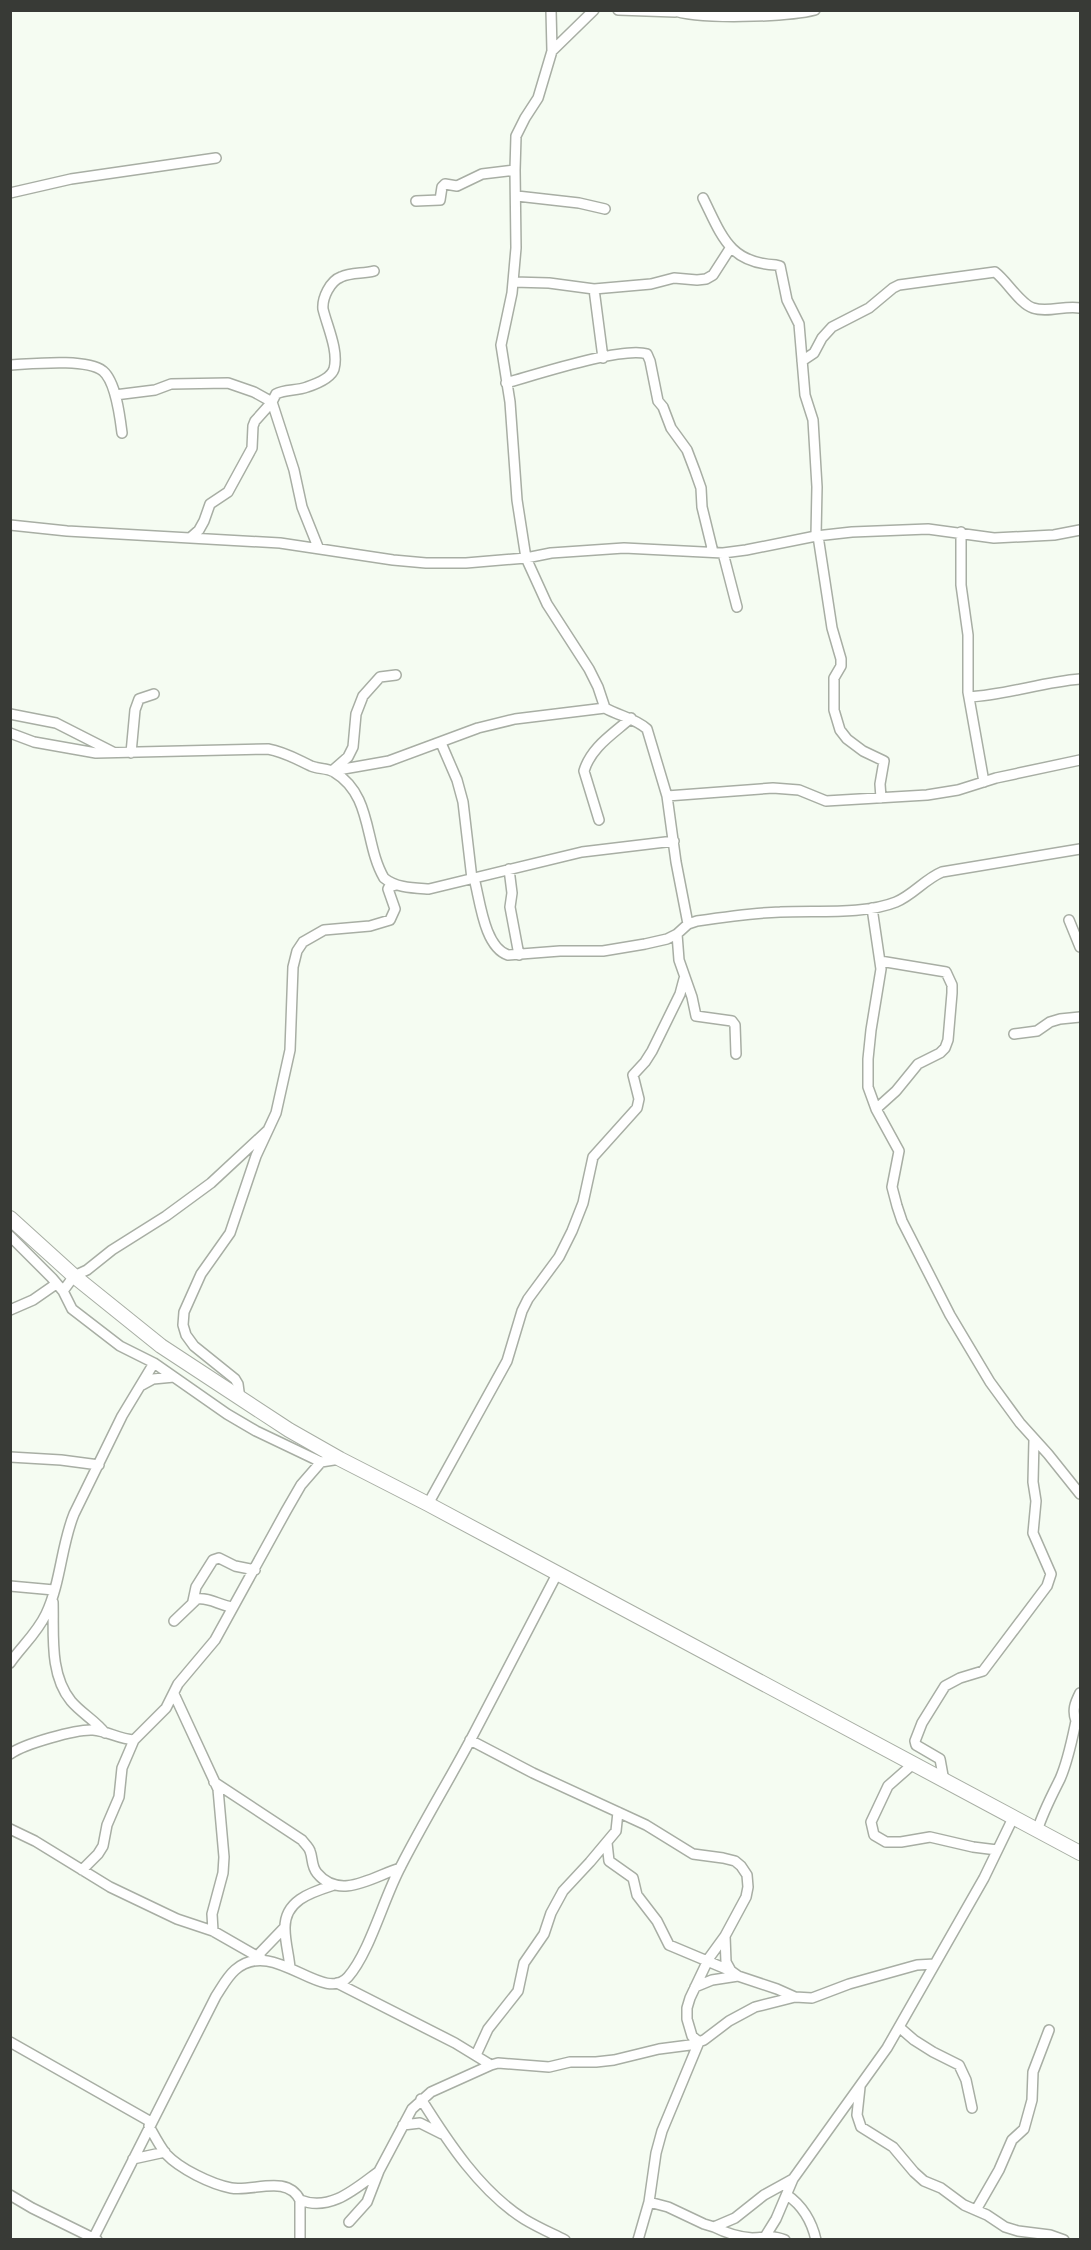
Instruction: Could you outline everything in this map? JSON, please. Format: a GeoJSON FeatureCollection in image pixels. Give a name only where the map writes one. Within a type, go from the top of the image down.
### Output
{"type":"FeatureCollection","features":[{"type":"Feature","properties":{"kind":"main road"},"geometry":{"type":"LineString","coordinates":[[10,1218],[74,1276],[161,1346],[240,1400],[340,1459],[1080,1853]]}},
{"type":"Feature","properties":{"kind":"street"},"geometry":{"type":"LineString","coordinates":[[551,10],[552,51],[538,98],[516,136],[516,248],[513,282],[501,345],[514,445],[517,500],[526,558],[547,604],[589,669],[605,708]]}},
{"type":"Feature","properties":{"kind":"street"},"geometry":{"type":"LineString","coordinates":[[552,51],[594,10]]}},
{"type":"Feature","properties":{"kind":"street"},"geometry":{"type":"LineString","coordinates":[[618,10],[753,16],[815,10]]}},
{"type":"Feature","properties":{"kind":"street"},"geometry":{"type":"LineString","coordinates":[[10,193],[71,179],[216,158]]}},
{"type":"Feature","properties":{"kind":"street"},"geometry":{"type":"LineString","coordinates":[[416,201],[440,200],[442,187],[445,184],[457,186],[482,174],[515,170]]}},
{"type":"Feature","properties":{"kind":"street"},"geometry":{"type":"LineString","coordinates":[[516,196],[579,203],[605,209]]}},
{"type":"Feature","properties":{"kind":"street"},"geometry":{"type":"LineString","coordinates":[[704,198],[731,247],[749,261],[780,266],[787,300],[799,324],[806,403],[813,420],[816,454],[817,536],[832,628],[841,659],[841,666],[834,678],[834,710],[840,730],[847,739],[863,751],[884,761],[880,784],[881,798]]}},
{"type":"Feature","properties":{"kind":"street"},"geometry":{"type":"LineString","coordinates":[[513,282],[549,283],[594,289],[651,284],[674,278],[706,279],[713,275],[731,247]]}},
{"type":"Feature","properties":{"kind":"street"},"geometry":{"type":"LineString","coordinates":[[190,538],[199,530],[210,504],[228,492],[252,448],[255,421],[276,394],[281,391],[308,387],[329,375],[334,369],[334,355],[322,303],[328,289],[340,277],[374,271]]}},
{"type":"Feature","properties":{"kind":"street"},"geometry":{"type":"LineString","coordinates":[[802,360],[814,353],[822,338],[832,327],[869,308],[899,285],[995,272],[1029,307],[1039,309],[1080,308]]}},
{"type":"Feature","properties":{"kind":"street"},"geometry":{"type":"LineString","coordinates":[[594,289],[603,358]]}},
{"type":"Feature","properties":{"kind":"street"},"geometry":{"type":"LineString","coordinates":[[506,383],[603,358],[636,352],[649,357],[658,401],[663,407],[671,428],[687,450],[701,488],[702,507],[737,607]]}},
{"type":"Feature","properties":{"kind":"street"},"geometry":{"type":"LineString","coordinates":[[10,365],[66,363],[102,370],[115,395],[122,433]]}},
{"type":"Feature","properties":{"kind":"street"},"geometry":{"type":"LineString","coordinates":[[115,395],[155,390],[171,384],[228,383],[254,392],[272,402],[294,470],[302,507],[318,547]]}},
{"type":"Feature","properties":{"kind":"street"},"geometry":{"type":"LineString","coordinates":[[10,525],[67,531],[280,543],[426,563],[466,563],[526,558],[551,553],[624,548],[718,552],[746,550],[817,536],[894,530],[928,529],[994,538],[1054,535],[1080,530]]}},
{"type":"Feature","properties":{"kind":"street"},"geometry":{"type":"LineString","coordinates":[[961,532],[961,585],[968,635],[969,697],[984,782]]}},
{"type":"Feature","properties":{"kind":"street"},"geometry":{"type":"LineString","coordinates":[[333,771],[348,757],[353,747],[356,714],[363,696],[380,678],[396,675]]}},
{"type":"Feature","properties":{"kind":"street"},"geometry":{"type":"LineString","coordinates":[[969,697],[999,695],[1056,681],[1080,680]]}},
{"type":"Feature","properties":{"kind":"street"},"geometry":{"type":"LineString","coordinates":[[131,753],[135,710],[139,699],[154,694]]}},
{"type":"Feature","properties":{"kind":"street"},"geometry":{"type":"LineString","coordinates":[[10,733],[34,742],[96,753],[268,749],[285,753],[314,767],[333,771],[389,761],[478,728],[515,719],[605,708],[618,715],[631,718],[647,729],[667,796],[676,862],[688,924]]}},
{"type":"Feature","properties":{"kind":"street"},"geometry":{"type":"LineString","coordinates":[[10,714],[56,723],[118,754]]}},
{"type":"Feature","properties":{"kind":"street"},"geometry":{"type":"LineString","coordinates":[[599,820],[584,771],[586,764],[598,746],[631,718]]}},
{"type":"Feature","properties":{"kind":"street"},"geometry":{"type":"LineString","coordinates":[[441,743],[457,780],[463,802],[473,878],[489,936],[501,953],[519,955],[560,951],[603,951],[667,939],[688,924],[715,918],[780,912],[872,908],[896,902],[942,872],[1080,849]]}},
{"type":"Feature","properties":{"kind":"street"},"geometry":{"type":"LineString","coordinates":[[667,796],[775,788],[799,790],[826,801],[927,795],[958,790],[1080,760]]}},
{"type":"Feature","properties":{"kind":"street"},"geometry":{"type":"LineString","coordinates":[[333,771],[352,788],[360,801],[382,874],[389,882],[396,885],[429,889],[582,852],[674,840]]}},
{"type":"Feature","properties":{"kind":"street"},"geometry":{"type":"LineString","coordinates":[[509,869],[512,892],[510,908],[519,955]]}},
{"type":"Feature","properties":{"kind":"street"},"geometry":{"type":"LineString","coordinates":[[240,1400],[235,1379],[194,1346],[186,1335],[183,1312],[201,1274],[232,1228],[250,1172],[276,1113],[289,1062],[292,1039],[290,1015],[293,967],[297,951],[303,942],[324,930],[370,926],[390,920],[395,909],[388,889],[396,885]]}},
{"type":"Feature","properties":{"kind":"street"},"geometry":{"type":"LineString","coordinates":[[872,908],[880,961],[880,982],[874,1006],[868,1059],[868,1087],[876,1109],[899,1151],[892,1187],[902,1221],[962,1336],[990,1382],[1034,1440],[1080,1494]]}},
{"type":"Feature","properties":{"kind":"street"},"geometry":{"type":"LineString","coordinates":[[1069,920],[1080,947]]}},
{"type":"Feature","properties":{"kind":"street"},"geometry":{"type":"LineString","coordinates":[[677,934],[677,947],[684,979],[692,997],[696,1016],[730,1020],[735,1024],[736,1054]]}},
{"type":"Feature","properties":{"kind":"street"},"geometry":{"type":"LineString","coordinates":[[876,1109],[896,1091],[918,1064],[945,1048],[948,1040],[952,993],[952,985],[946,972],[880,961]]}},
{"type":"Feature","properties":{"kind":"street"},"geometry":{"type":"LineString","coordinates":[[428,1504],[507,1361],[522,1311],[528,1299],[559,1257],[572,1231],[583,1203],[593,1157],[637,1108],[639,1099],[633,1075],[652,1051],[680,994],[684,979]]}},
{"type":"Feature","properties":{"kind":"street"},"geometry":{"type":"LineString","coordinates":[[1014,1034],[1036,1031],[1059,1019],[1080,1017]]}},
{"type":"Feature","properties":{"kind":"street"},"geometry":{"type":"LineString","coordinates":[[10,1310],[59,1288],[112,1250],[166,1216],[211,1183],[268,1130]]}},
{"type":"Feature","properties":{"kind":"street"},"geometry":{"type":"LineString","coordinates":[[10,1236],[42,1266],[72,1310],[120,1346],[154,1363],[256,1431],[321,1462],[340,1459]]}},
{"type":"Feature","properties":{"kind":"street"},"geometry":{"type":"LineString","coordinates":[[10,1664],[40,1626],[53,1592],[68,1529],[122,1416],[154,1363]]}},
{"type":"Feature","properties":{"kind":"street"},"geometry":{"type":"LineString","coordinates":[[141,1386],[153,1379],[174,1377]]}},
{"type":"Feature","properties":{"kind":"street"},"geometry":{"type":"LineString","coordinates":[[944,1781],[940,1759],[916,1745],[915,1741],[922,1724],[945,1686],[960,1678],[983,1671],[1047,1586],[1051,1574],[1033,1533],[1036,1501],[1033,1482],[1034,1440]]}},
{"type":"Feature","properties":{"kind":"street"},"geometry":{"type":"LineString","coordinates":[[10,1457],[99,1465]]}},
{"type":"Feature","properties":{"kind":"street"},"geometry":{"type":"LineString","coordinates":[[82,1870],[103,1846],[107,1825],[120,1797],[122,1768],[134,1740],[166,1708],[178,1684],[215,1640],[301,1485],[321,1462]]}},
{"type":"Feature","properties":{"kind":"street"},"geometry":{"type":"LineString","coordinates":[[193,1601],[196,1587],[213,1560],[219,1558],[235,1566],[255,1570]]}},
{"type":"Feature","properties":{"kind":"street"},"geometry":{"type":"LineString","coordinates":[[337,1983],[348,1976],[364,1950],[400,1868],[470,1740],[556,1574]]}},
{"type":"Feature","properties":{"kind":"street"},"geometry":{"type":"LineString","coordinates":[[10,1586],[53,1592]]}},
{"type":"Feature","properties":{"kind":"street"},"geometry":{"type":"LineString","coordinates":[[53,1592],[55,1662],[63,1688],[75,1705],[105,1733]]}},
{"type":"Feature","properties":{"kind":"street"},"geometry":{"type":"LineString","coordinates":[[174,1621],[193,1601],[203,1598],[233,1607]]}},
{"type":"Feature","properties":{"kind":"street"},"geometry":{"type":"LineString","coordinates":[[1037,1831],[1044,1808],[1060,1779],[1068,1757],[1078,1722],[1074,1706],[1080,1693]]}},
{"type":"Feature","properties":{"kind":"street"},"geometry":{"type":"LineString","coordinates":[[174,1694],[218,1789],[224,1857],[223,1873],[212,1914],[213,1931]]}},
{"type":"Feature","properties":{"kind":"street"},"geometry":{"type":"LineString","coordinates":[[10,1754],[27,1745],[87,1730],[105,1733],[119,1739],[134,1740]]}},
{"type":"Feature","properties":{"kind":"street"},"geometry":{"type":"LineString","coordinates":[[470,1740],[532,1773],[646,1826],[693,1854],[723,1858],[735,1861],[741,1866],[747,1875],[746,1897],[725,1936],[707,1961],[687,2008],[687,2019],[692,2036],[699,2042]]}},
{"type":"Feature","properties":{"kind":"street"},"geometry":{"type":"LineString","coordinates":[[913,1764],[888,1786],[872,1818],[871,1826],[874,1835],[881,1840],[893,1843],[930,1837],[997,1850]]}},
{"type":"Feature","properties":{"kind":"street"},"geometry":{"type":"LineString","coordinates":[[214,1782],[302,1840],[311,1851],[313,1868],[334,1885]]}},
{"type":"Feature","properties":{"kind":"street"},"geometry":{"type":"LineString","coordinates":[[476,2055],[488,2030],[518,1991],[524,1963],[544,1934],[551,1913],[563,1891],[616,1831],[618,1812]]}},
{"type":"Feature","properties":{"kind":"street"},"geometry":{"type":"LineString","coordinates":[[764,2237],[776,2219],[793,2180],[887,2048],[958,1925],[1013,1818]]}},
{"type":"Feature","properties":{"kind":"street"},"geometry":{"type":"LineString","coordinates":[[10,1829],[110,1887],[177,1919],[213,1931],[259,1958],[290,1968],[322,1983],[337,1983],[455,2043],[491,2065]]}},
{"type":"Feature","properties":{"kind":"street"},"geometry":{"type":"LineString","coordinates":[[607,1843],[609,1861],[633,1878],[637,1895],[657,1921],[669,1945],[795,1997]]}},
{"type":"Feature","properties":{"kind":"street"},"geometry":{"type":"LineString","coordinates":[[290,1968],[285,1927],[289,1911],[299,1899],[334,1885],[362,1884],[400,1868]]}},
{"type":"Feature","properties":{"kind":"street"},"geometry":{"type":"LineString","coordinates":[[10,2195],[95,2238],[216,1996],[236,1969],[259,1958],[285,1927]]}},
{"type":"Feature","properties":{"kind":"street"},"geometry":{"type":"LineString","coordinates":[[725,1936],[726,1962],[734,1973]]}},
{"type":"Feature","properties":{"kind":"street"},"geometry":{"type":"LineString","coordinates":[[349,2222],[367,2202],[379,2171],[403,2125],[421,2099],[431,2092],[491,2065],[498,2063],[549,2067],[570,2062],[614,2060],[638,2053],[699,2042],[754,2007],[795,1997],[812,1998],[849,1984],[917,1965],[935,1964]]}},
{"type":"Feature","properties":{"kind":"street"},"geometry":{"type":"LineString","coordinates":[[695,1987],[734,1973]]}},
{"type":"Feature","properties":{"kind":"street"},"geometry":{"type":"LineString","coordinates":[[899,2027],[914,2040],[958,2065],[966,2080],[972,2108]]}},
{"type":"Feature","properties":{"kind":"street"},"geometry":{"type":"LineString","coordinates":[[976,2210],[999,2170],[1012,2140],[1024,2129],[1032,2100],[1033,2072],[1049,2030]]}},
{"type":"Feature","properties":{"kind":"street"},"geometry":{"type":"LineString","coordinates":[[638,2240],[649,2202],[656,2153],[662,2131],[699,2042]]}},
{"type":"Feature","properties":{"kind":"street"},"geometry":{"type":"LineString","coordinates":[[10,2043],[150,2124],[165,2152],[209,2181],[242,2189],[279,2186],[288,2188],[300,2200],[300,2240]]}},
{"type":"Feature","properties":{"kind":"street"},"geometry":{"type":"LineString","coordinates":[[860,2085],[857,2115],[861,2127],[893,2147],[924,2181],[941,2188],[964,2205],[1005,2227],[1050,2235],[1064,2240]]}},
{"type":"Feature","properties":{"kind":"street"},"geometry":{"type":"LineString","coordinates":[[421,2099],[444,2136],[490,2191],[524,2219],[565,2240]]}},
{"type":"Feature","properties":{"kind":"street"},"geometry":{"type":"LineString","coordinates":[[403,2125],[420,2123],[444,2136]]}},
{"type":"Feature","properties":{"kind":"street"},"geometry":{"type":"LineString","coordinates":[[133,2158],[165,2152]]}},
{"type":"Feature","properties":{"kind":"street"},"geometry":{"type":"LineString","coordinates":[[300,2200],[323,2204],[339,2199],[379,2171]]}},
{"type":"Feature","properties":{"kind":"street"},"geometry":{"type":"LineString","coordinates":[[714,2227],[735,2218],[764,2194],[793,2180]]}},
{"type":"Feature","properties":{"kind":"street"},"geometry":{"type":"LineString","coordinates":[[787,2195],[795,2200],[809,2221],[816,2240]]}},
{"type":"Feature","properties":{"kind":"street"},"geometry":{"type":"LineString","coordinates":[[649,2202],[668,2207],[704,2224],[741,2236],[785,2240]]}}]}
